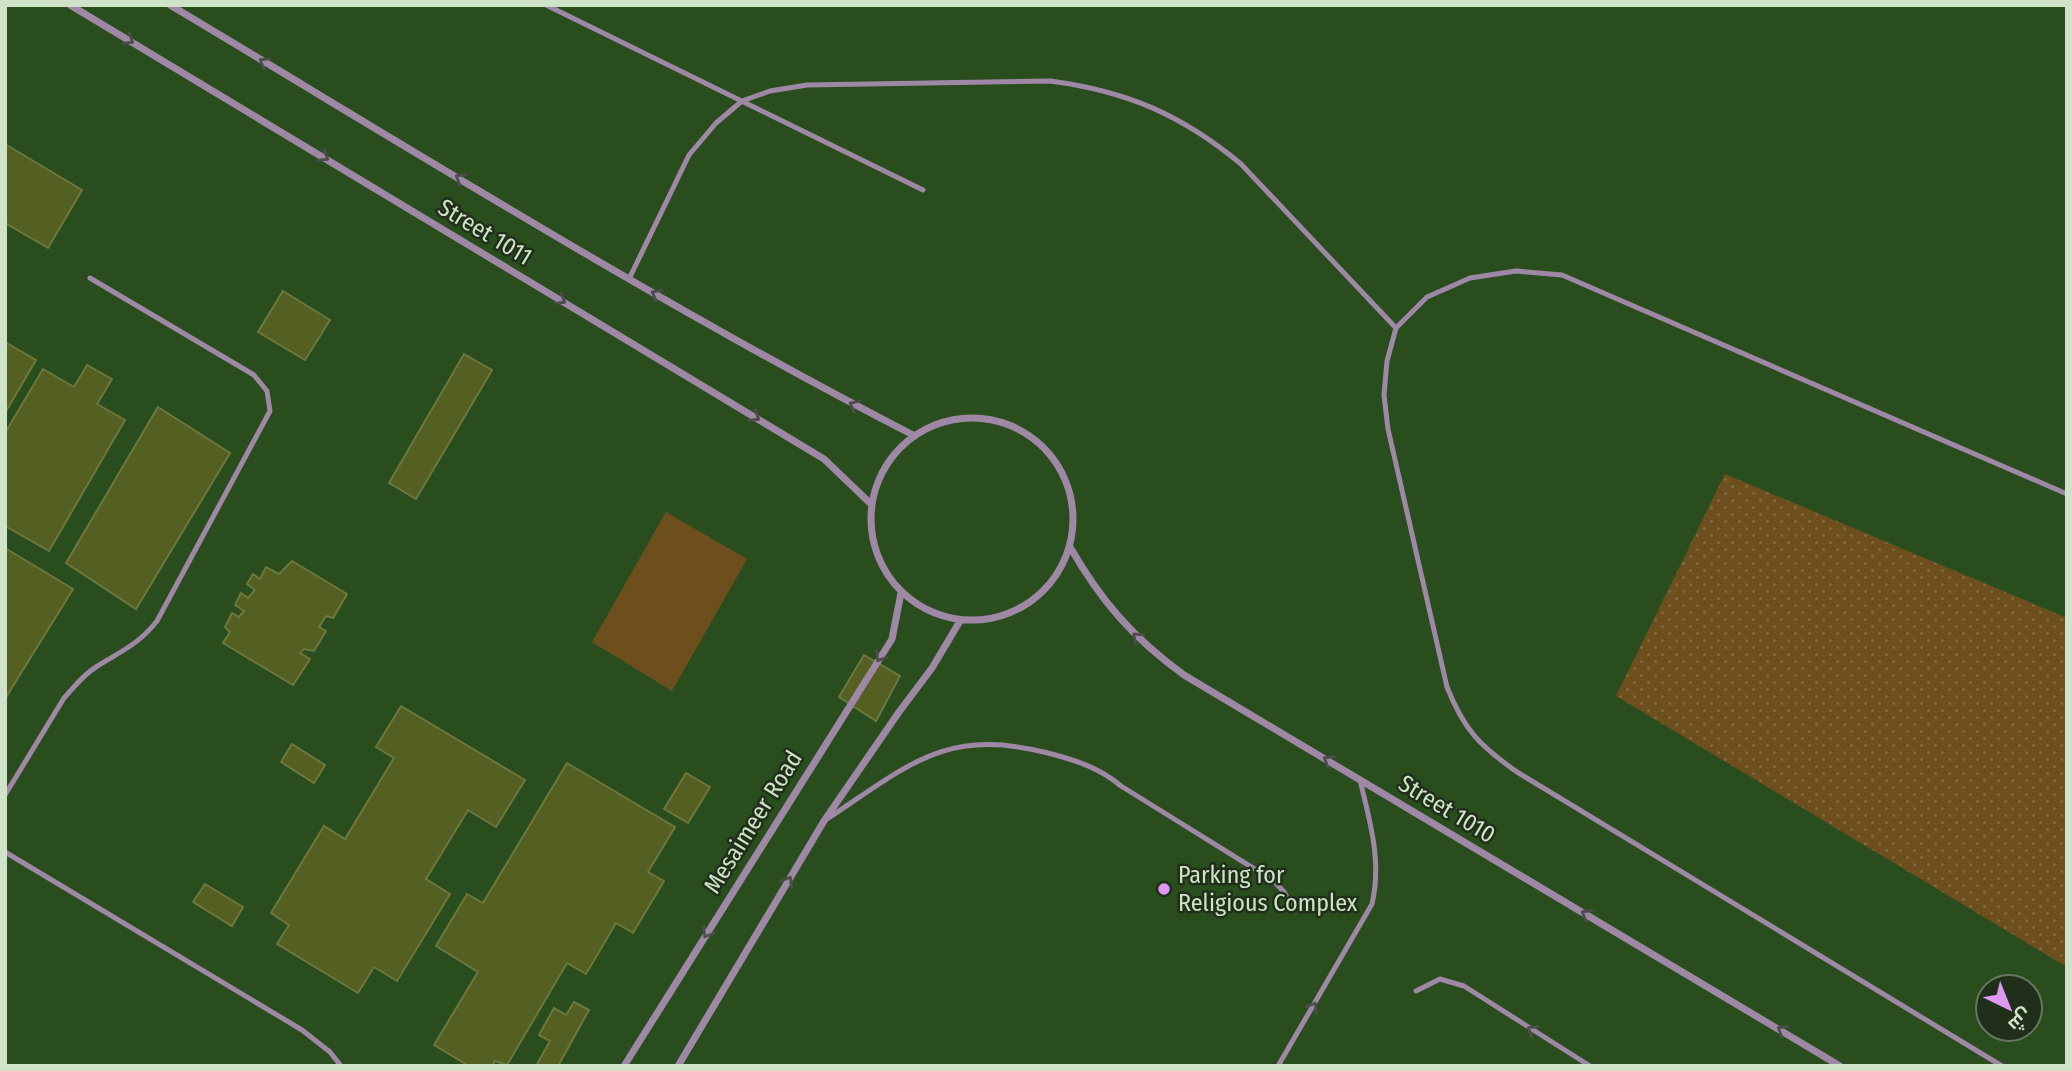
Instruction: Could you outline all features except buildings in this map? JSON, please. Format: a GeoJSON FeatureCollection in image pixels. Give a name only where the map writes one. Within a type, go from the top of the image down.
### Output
{"type":"FeatureCollection","features":[{"type":"Feature","properties":{"kind":"street","name":"Street 1011"},"geometry":{"type":"LineString","coordinates":[[70,5],[824,459],[871,504]]}},
{"type":"Feature","properties":{"kind":"street","name":"Street 1011"},"geometry":{"type":"LineString","coordinates":[[170,5],[629,279],[915,436]]}},
{"type":"Feature","properties":{"kind":"street"},"geometry":{"type":"LineString","coordinates":[[982,418],[1016,427],[1045,448],[1065,477],[1073,511],[1070,547],[1054,579],[1028,604],[996,618],[960,621],[929,612],[901,593],[876,552],[871,504],[886,465],[915,436],[947,421],[982,418]]}},
{"type":"Feature","properties":{"kind":"street","name":"Street 1010"},"geometry":{"type":"LineString","coordinates":[[1070,547],[1107,605],[1156,654],[1184,674],[1840,1066]]}},
{"type":"Feature","properties":{"kind":"street","name":"Mesaimeer Road"},"geometry":{"type":"LineString","coordinates":[[624,1066],[892,639],[901,593]]}},
{"type":"Feature","properties":{"kind":"street"},"geometry":{"type":"LineString","coordinates":[[678,1066],[824,821],[932,668],[960,621]]}},
{"type":"Feature","properties":{"kind":"lane"},"geometry":{"type":"LineString","coordinates":[[547,5],[923,190]]}},
{"type":"Feature","properties":{"kind":"lane"},"geometry":{"type":"LineString","coordinates":[[629,279],[689,155],[716,123],[742,102],[770,91],[807,85],[1051,81],[1120,94],[1184,122],[1214,141],[1241,164],[1396,328]]}},
{"type":"Feature","properties":{"kind":"lane"},"geometry":{"type":"LineString","coordinates":[[2002,1066],[1517,772],[1494,756],[1474,737],[1458,713],[1447,687],[1388,429],[1384,395],[1387,361],[1396,328],[1427,297],[1470,278],[1516,271],[1562,275],[2067,494]]}},
{"type":"Feature","properties":{"kind":"lane"},"geometry":{"type":"LineString","coordinates":[[5,794],[64,698],[95,667],[136,644],[157,621],[270,411],[267,391],[254,375],[90,278]]}},
{"type":"Feature","properties":{"kind":"lane"},"geometry":{"type":"LineString","coordinates":[[824,821],[932,753],[961,745],[1018,746],[1067,758],[1110,776],[1121,786],[1274,881],[1291,905]]}},
{"type":"Feature","properties":{"kind":"lane"},"geometry":{"type":"LineString","coordinates":[[1278,1066],[1372,904],[1377,885],[1377,866],[1360,780]]}},
{"type":"Feature","properties":{"kind":"lane"},"geometry":{"type":"LineString","coordinates":[[5,852],[302,1030],[330,1052],[341,1066]]}},
{"type":"Feature","properties":{"kind":"lane"},"geometry":{"type":"LineString","coordinates":[[1416,990],[1440,979],[1464,986],[1590,1066]]}},
{"type":"Feature","properties":{"kind":"shaded area"},"geometry":{"type":"Polygon","coordinates":[[[1725,474],[2067,618],[2067,967],[1616,696],[1725,474]]]}},
{"type":"Feature","properties":{"kind":"shaded area"},"geometry":{"type":"Polygon","coordinates":[[[666,512],[747,559],[672,691],[592,642],[666,512]]]}},
{"type":"Feature","properties":{"kind":"place","name":"Parking for Religious Complex"},"geometry":{"type":"Point","coordinates":[1164,889]}}]}
